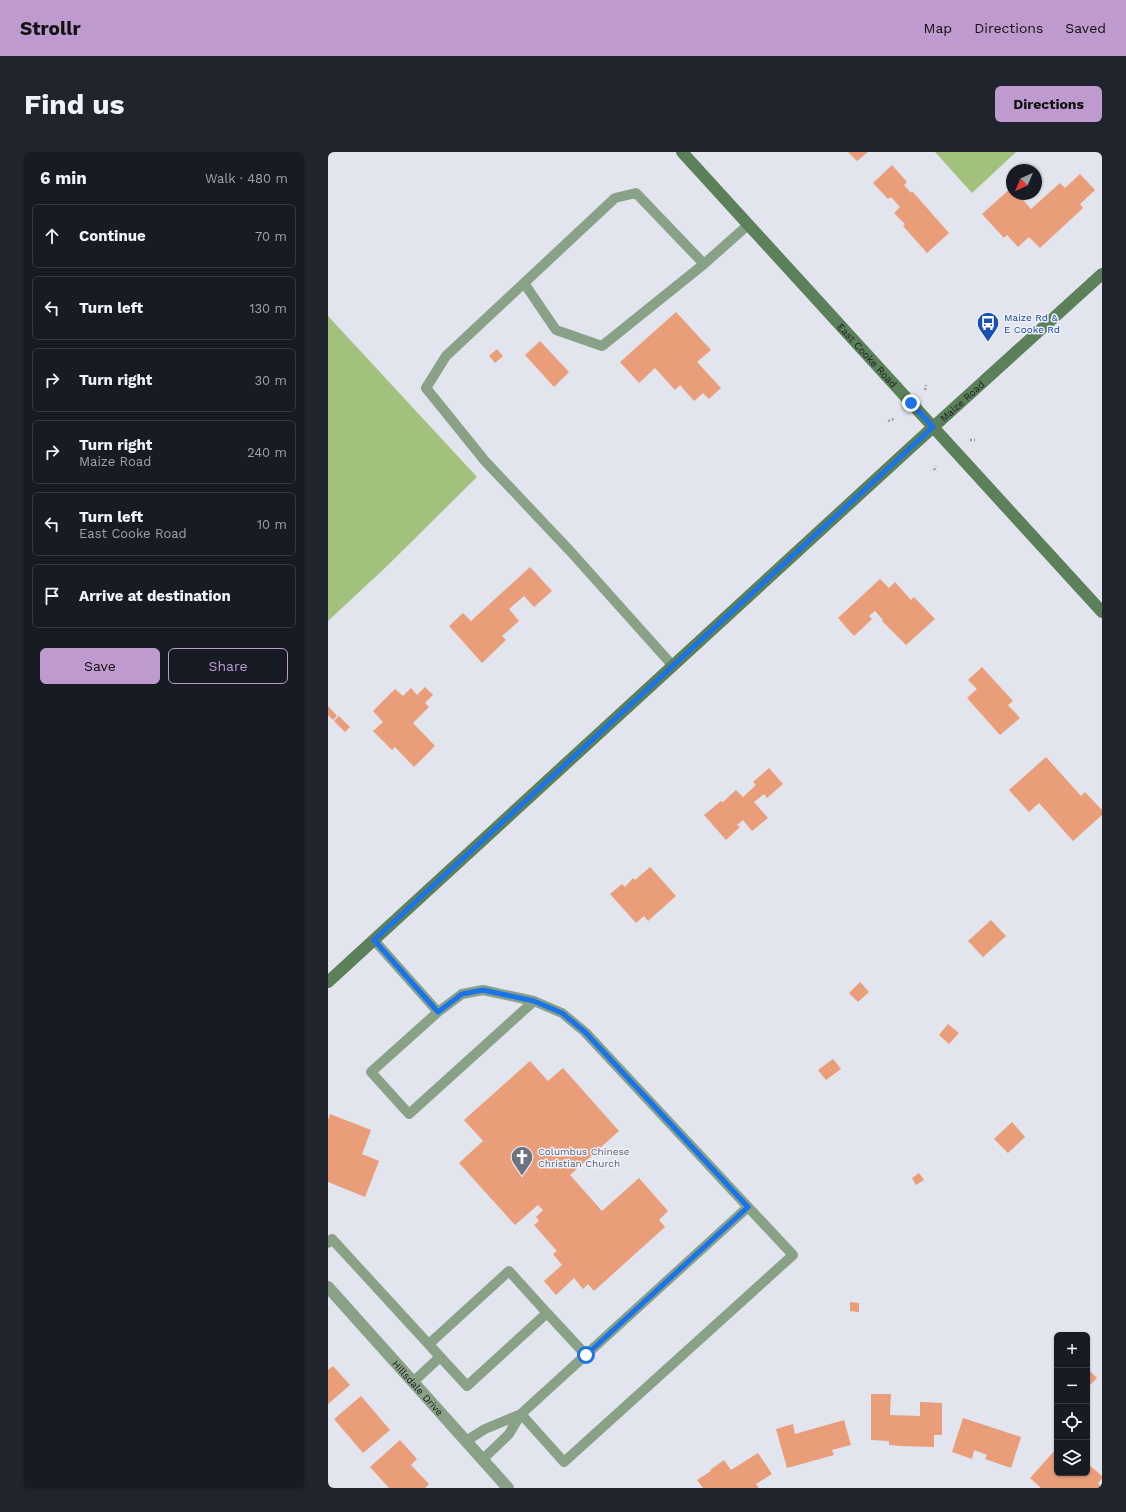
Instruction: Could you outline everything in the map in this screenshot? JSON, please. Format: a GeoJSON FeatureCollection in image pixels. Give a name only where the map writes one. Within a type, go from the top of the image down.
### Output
{"type":"FeatureCollection","features":[{"type":"Feature","properties":{"kind":"street","name":"East Cooke Road"},"geometry":{"type":"LineString","coordinates":[[682,152],[1102,612]]}},
{"type":"Feature","properties":{"kind":"street","name":"Maize Road"},"geometry":{"type":"LineString","coordinates":[[328,982],[1102,274]]}},
{"type":"Feature","properties":{"kind":"street","name":"Hillsdale Drive"},"geometry":{"type":"LineString","coordinates":[[328,1287],[508,1488]]}},
{"type":"Feature","properties":{"kind":"lane"},"geometry":{"type":"LineString","coordinates":[[673,666],[571,552],[485,461],[426,388],[446,356],[615,198],[636,193],[704,264]]}},
{"type":"Feature","properties":{"kind":"lane"},"geometry":{"type":"LineString","coordinates":[[524,284],[556,330],[602,346],[704,264],[748,225]]}},
{"type":"Feature","properties":{"kind":"lane"},"geometry":{"type":"LineString","coordinates":[[374,940],[438,1012]]}},
{"type":"Feature","properties":{"kind":"lane"},"geometry":{"type":"LineString","coordinates":[[521,1414],[564,1462],[793,1255],[585,1032],[562,1013],[534,1001],[483,990],[462,994],[438,1012],[371,1072],[409,1114],[534,1001]]}},
{"type":"Feature","properties":{"kind":"lane"},"geometry":{"type":"LineString","coordinates":[[482,1460],[509,1434],[521,1414],[748,1207]]}},
{"type":"Feature","properties":{"kind":"lane"},"geometry":{"type":"LineString","coordinates":[[329,1239],[467,1386],[547,1313]]}},
{"type":"Feature","properties":{"kind":"lane"},"geometry":{"type":"LineString","coordinates":[[429,1344],[508,1271],[586,1355]]}},
{"type":"Feature","properties":{"kind":"lane"},"geometry":{"type":"LineString","coordinates":[[413,1382],[440,1357]]}},
{"type":"Feature","properties":{"kind":"lane"},"geometry":{"type":"LineString","coordinates":[[466,1441],[485,1429],[521,1414]]}},
{"type":"Feature","properties":{"kind":"path"},"geometry":{"type":"LineString","coordinates":[[925,390],[926,385]]}},
{"type":"Feature","properties":{"kind":"path"},"geometry":{"type":"LineString","coordinates":[[888,421],[894,419]]}},
{"type":"Feature","properties":{"kind":"path"},"geometry":{"type":"LineString","coordinates":[[970,440],[975,440]]}},
{"type":"Feature","properties":{"kind":"path"},"geometry":{"type":"LineString","coordinates":[[934,470],[936,466]]}},
{"type":"Feature","properties":{"kind":"green space"},"geometry":{"type":"Polygon","coordinates":[[[935,152],[1016,152],[972,193],[935,152]]]}},
{"type":"Feature","properties":{"kind":"green space"},"geometry":{"type":"Polygon","coordinates":[[[328,316],[477,477],[387,566],[328,621],[328,316]]]}},
{"type":"Feature","properties":{"kind":"building"},"geometry":{"type":"Polygon","coordinates":[[[848,152],[868,152],[857,161],[848,152]]]}},
{"type":"Feature","properties":{"kind":"building"},"geometry":{"type":"Polygon","coordinates":[[[892,165],[907,182],[904,185],[911,193],[912,191],[949,233],[927,253],[903,226],[905,224],[894,213],[900,207],[891,197],[888,199],[873,183],[892,165]]]}},
{"type":"Feature","properties":{"kind":"building"},"geometry":{"type":"Polygon","coordinates":[[[1080,174],[1095,190],[1080,204],[1083,208],[1040,248],[1029,237],[1018,247],[1007,235],[1004,238],[982,214],[1006,192],[1006,200],[1023,200],[1031,209],[1060,183],[1065,188],[1080,174]]]}},
{"type":"Feature","properties":{"kind":"building"},"geometry":{"type":"Polygon","coordinates":[[[676,312],[711,350],[697,362],[721,388],[709,399],[703,393],[694,401],[680,385],[675,390],[655,368],[639,383],[620,362],[676,312]]]}},
{"type":"Feature","properties":{"kind":"building"},"geometry":{"type":"Polygon","coordinates":[[[540,341],[569,372],[554,387],[525,355],[540,341]]]}},
{"type":"Feature","properties":{"kind":"building"},"geometry":{"type":"Polygon","coordinates":[[[497,349],[503,356],[495,363],[489,356],[497,349]]]}},
{"type":"Feature","properties":{"kind":"building"},"geometry":{"type":"Polygon","coordinates":[[[530,567],[552,591],[534,607],[524,596],[509,609],[519,621],[502,636],[506,640],[482,663],[449,626],[463,613],[471,621],[530,567]]]}},
{"type":"Feature","properties":{"kind":"building"},"geometry":{"type":"Polygon","coordinates":[[[880,579],[889,588],[895,582],[911,600],[914,597],[935,619],[906,645],[882,621],[883,620],[875,611],[869,616],[872,619],[854,636],[838,618],[880,579]]]}},
{"type":"Feature","properties":{"kind":"building"},"geometry":{"type":"Polygon","coordinates":[[[982,667],[1013,701],[1008,705],[1020,718],[1000,735],[967,698],[977,689],[968,680],[982,667]]]}},
{"type":"Feature","properties":{"kind":"building"},"geometry":{"type":"Polygon","coordinates":[[[425,687],[433,695],[425,703],[429,707],[413,723],[435,746],[414,767],[395,747],[392,750],[373,731],[383,722],[373,711],[395,689],[403,696],[411,688],[417,695],[425,687]]]}},
{"type":"Feature","properties":{"kind":"building"},"geometry":{"type":"Polygon","coordinates":[[[328,706],[337,716],[333,720],[328,715],[328,706]]]}},
{"type":"Feature","properties":{"kind":"building"},"geometry":{"type":"Polygon","coordinates":[[[339,716],[350,727],[345,732],[334,721],[339,716]]]}},
{"type":"Feature","properties":{"kind":"building"},"geometry":{"type":"Polygon","coordinates":[[[1046,757],[1081,796],[1085,792],[1102,810],[1102,815],[1073,841],[1039,803],[1029,812],[1009,790],[1046,757]]]}},
{"type":"Feature","properties":{"kind":"building"},"geometry":{"type":"Polygon","coordinates":[[[769,768],[783,784],[767,798],[764,794],[754,802],[768,818],[752,831],[743,820],[737,825],[740,827],[726,840],[704,815],[721,801],[723,802],[736,790],[743,797],[756,785],[753,782],[769,768]]]}},
{"type":"Feature","properties":{"kind":"building"},"geometry":{"type":"Polygon","coordinates":[[[650,867],[676,896],[648,921],[644,916],[636,923],[610,894],[622,884],[625,887],[633,878],[635,880],[650,867]]]}},
{"type":"Feature","properties":{"kind":"building"},"geometry":{"type":"Polygon","coordinates":[[[991,920],[1006,936],[983,957],[968,941],[991,920]]]}},
{"type":"Feature","properties":{"kind":"building"},"geometry":{"type":"Polygon","coordinates":[[[860,982],[869,992],[858,1002],[849,993],[860,982]]]}},
{"type":"Feature","properties":{"kind":"building"},"geometry":{"type":"Polygon","coordinates":[[[948,1024],[959,1033],[949,1044],[939,1035],[948,1024]]]}},
{"type":"Feature","properties":{"kind":"building"},"geometry":{"type":"Polygon","coordinates":[[[833,1059],[841,1069],[826,1080],[818,1070],[833,1059]]]}},
{"type":"Feature","properties":{"kind":"building","name":"Columbus Chinese Christian Church"},"geometry":{"type":"Polygon","coordinates":[[[530,1061],[548,1081],[563,1068],[619,1131],[570,1175],[602,1211],[639,1178],[668,1211],[659,1220],[665,1227],[594,1291],[588,1284],[583,1289],[574,1278],[556,1295],[544,1281],[562,1265],[553,1254],[557,1251],[534,1225],[539,1221],[536,1217],[543,1210],[538,1205],[515,1225],[459,1163],[483,1141],[464,1120],[530,1061]]]}},
{"type":"Feature","properties":{"kind":"building"},"geometry":{"type":"Polygon","coordinates":[[[330,1114],[371,1130],[362,1154],[379,1161],[365,1197],[328,1182],[328,1120],[330,1114]]]}},
{"type":"Feature","properties":{"kind":"building"},"geometry":{"type":"Polygon","coordinates":[[[1012,1122],[1025,1137],[1008,1153],[994,1139],[1012,1122]]]}},
{"type":"Feature","properties":{"kind":"building"},"geometry":{"type":"Polygon","coordinates":[[[919,1173],[924,1180],[916,1185],[912,1178],[919,1173]]]}},
{"type":"Feature","properties":{"kind":"building"},"geometry":{"type":"Polygon","coordinates":[[[850,1302],[859,1303],[859,1312],[850,1311],[850,1302]]]}},
{"type":"Feature","properties":{"kind":"building"},"geometry":{"type":"Polygon","coordinates":[[[333,1366],[350,1385],[328,1404],[328,1370],[333,1366]]]}},
{"type":"Feature","properties":{"kind":"building"},"geometry":{"type":"Polygon","coordinates":[[[1090,1371],[1097,1378],[1090,1385],[1090,1371]]]}},
{"type":"Feature","properties":{"kind":"building"},"geometry":{"type":"Polygon","coordinates":[[[871,1394],[891,1394],[890,1415],[920,1416],[920,1402],[942,1403],[942,1435],[934,1435],[934,1447],[889,1445],[889,1441],[871,1440],[871,1394]]]}},
{"type":"Feature","properties":{"kind":"building"},"geometry":{"type":"Polygon","coordinates":[[[361,1396],[390,1430],[363,1453],[334,1419],[361,1396]]]}},
{"type":"Feature","properties":{"kind":"building"},"geometry":{"type":"Polygon","coordinates":[[[963,1418],[1021,1437],[1011,1468],[985,1459],[987,1455],[974,1450],[972,1459],[952,1452],[963,1418]]]}},
{"type":"Feature","properties":{"kind":"building"},"geometry":{"type":"Polygon","coordinates":[[[844,1420],[851,1445],[832,1450],[834,1455],[787,1468],[776,1429],[793,1424],[795,1434],[844,1420]]]}},
{"type":"Feature","properties":{"kind":"building"},"geometry":{"type":"Polygon","coordinates":[[[400,1440],[417,1459],[411,1465],[429,1484],[425,1488],[389,1488],[370,1467],[400,1440]]]}},
{"type":"Feature","properties":{"kind":"building"},"geometry":{"type":"Polygon","coordinates":[[[1054,1451],[1054,1476],[1090,1476],[1090,1466],[1102,1476],[1102,1479],[1098,1483],[1102,1488],[1041,1488],[1030,1478],[1054,1451]]]}},
{"type":"Feature","properties":{"kind":"building"},"geometry":{"type":"Polygon","coordinates":[[[758,1453],[772,1474],[756,1484],[759,1488],[703,1488],[697,1480],[724,1460],[731,1470],[758,1453]]]}},
{"type":"Feature","properties":{"kind":"place","name":"Maize Rd & E Cooke Rd"},"geometry":{"type":"Point","coordinates":[988,342]}},
{"type":"Feature","properties":{"kind":"place","name":"Columbus Chinese Christian Church"},"geometry":{"type":"Point","coordinates":[522,1176]}},
{"type":"Feature","properties":{"kind":"route"},"geometry":{"type":"LineString","coordinates":[[586,1355],[748,1207],[585,1032],[562,1013],[534,1001],[483,990],[462,994],[438,1012],[374,940],[933,427],[911,403]]}}]}
